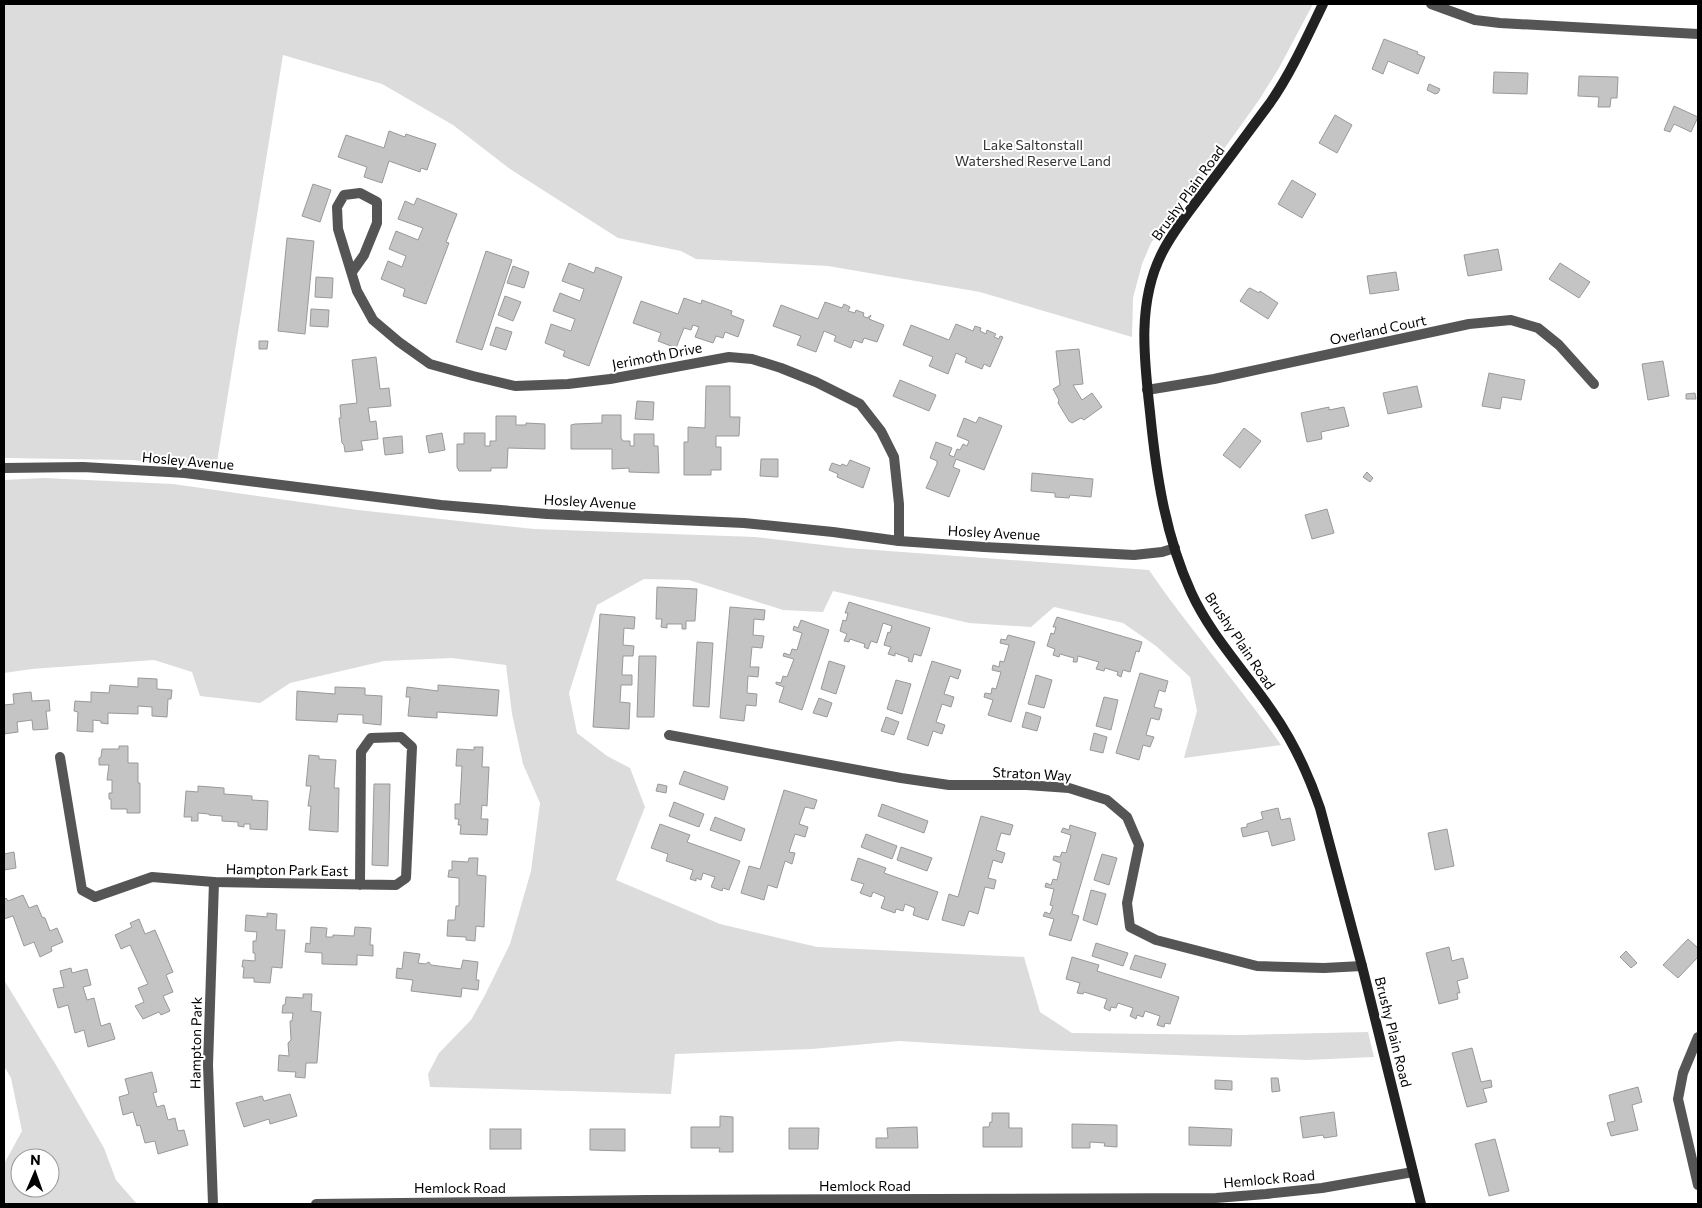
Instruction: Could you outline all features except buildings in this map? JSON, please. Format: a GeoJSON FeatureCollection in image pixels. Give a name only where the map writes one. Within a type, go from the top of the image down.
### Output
{"type":"FeatureCollection","features":[{"type":"Feature","properties":{"kind":"main road","name":"Brushy Plain Road"},"geometry":{"type":"LineString","coordinates":[[1324,4],[1272,100],[1174,232],[1155,266],[1147,294],[1144,321],[1147,390],[1160,489],[1175,548],[1192,593],[1206,620],[1272,710],[1301,760],[1320,808],[1362,966],[1421,1204]]}},
{"type":"Feature","properties":{"kind":"street"},"geometry":{"type":"LineString","coordinates":[[1431,4],[1475,20],[1500,23],[1698,34]]}},
{"type":"Feature","properties":{"kind":"street","name":"Jerimoth Drive"},"geometry":{"type":"LineString","coordinates":[[352,272],[364,255],[377,223],[377,202],[360,193],[344,195],[337,207],[338,229],[358,291],[373,320],[430,364],[515,386],[568,384],[610,379],[729,357],[752,359],[816,382],[860,404],[881,431],[894,457],[899,504],[899,541]]}},
{"type":"Feature","properties":{"kind":"street","name":"Overland Court"},"geometry":{"type":"LineString","coordinates":[[1147,390],[1214,379],[1469,324],[1511,320],[1538,328],[1559,345],[1594,384]]}},
{"type":"Feature","properties":{"kind":"street","name":"Hosley Avenue"},"geometry":{"type":"LineString","coordinates":[[4,468],[83,467],[185,473],[441,505],[547,514],[744,523],[899,541],[1134,556],[1175,548]]}},
{"type":"Feature","properties":{"kind":"street","name":"Straton Way"},"geometry":{"type":"LineString","coordinates":[[669,735],[901,778],[949,785],[1027,785],[1069,788],[1107,800],[1126,817],[1139,845],[1127,903],[1130,927],[1156,940],[1257,966],[1324,968],[1362,966]]}},
{"type":"Feature","properties":{"kind":"street","name":"Hampton Park East"},"geometry":{"type":"LineString","coordinates":[[60,757],[82,890],[95,897],[152,877],[214,882],[360,885],[396,885],[406,878],[412,747],[401,737],[371,738],[361,752],[360,885]]}},
{"type":"Feature","properties":{"kind":"street","name":"Hampton Park"},"geometry":{"type":"LineString","coordinates":[[212,1204],[208,1065],[214,882]]}},
{"type":"Feature","properties":{"kind":"street"},"geometry":{"type":"LineString","coordinates":[[1698,1037],[1683,1074],[1678,1099],[1698,1185]]}},
{"type":"Feature","properties":{"kind":"street","name":"Hemlock Road"},"geometry":{"type":"LineString","coordinates":[[316,1204],[1162,1202],[1322,1188],[1413,1172]]}},
{"type":"Feature","properties":{"kind":"green space","name":"Lake Saltonstall Watershed Reserve Land"},"geometry":{"type":"Polygon","coordinates":[[[4,4],[1313,4],[1279,68],[1259,100],[1151,243],[1142,264],[1133,298],[1132,337],[980,292],[828,266],[696,259],[681,251],[618,238],[510,169],[453,125],[382,84],[283,55],[216,468],[132,460],[4,458],[4,4]]]}},
{"type":"Feature","properties":{"kind":"green space"},"geometry":{"type":"Polygon","coordinates":[[[44,478],[173,484],[358,510],[534,529],[755,537],[848,548],[1149,570],[1281,745],[1184,758],[1197,711],[1190,677],[1156,646],[1123,623],[1054,607],[1031,627],[969,623],[833,591],[823,612],[783,610],[689,580],[644,579],[597,605],[569,693],[577,733],[607,756],[630,768],[645,807],[616,880],[720,924],[817,947],[1024,957],[1040,1012],[1072,1033],[1240,1035],[1368,1032],[1374,1057],[1306,1060],[1046,1050],[899,1041],[812,1049],[675,1054],[671,1094],[430,1087],[428,1074],[439,1053],[471,1020],[510,944],[531,871],[540,803],[523,764],[512,714],[506,665],[452,658],[384,661],[290,683],[260,703],[200,696],[192,672],[154,660],[32,669],[4,673],[4,480],[44,478]]]}},
{"type":"Feature","properties":{"kind":"green space"},"geometry":{"type":"Polygon","coordinates":[[[4,980],[104,1148],[116,1180],[137,1204],[4,1204],[4,1164],[10,1153],[10,1198],[60,1198],[60,1148],[13,1148],[22,1131],[11,1078],[4,1066],[4,980]]]}}]}
